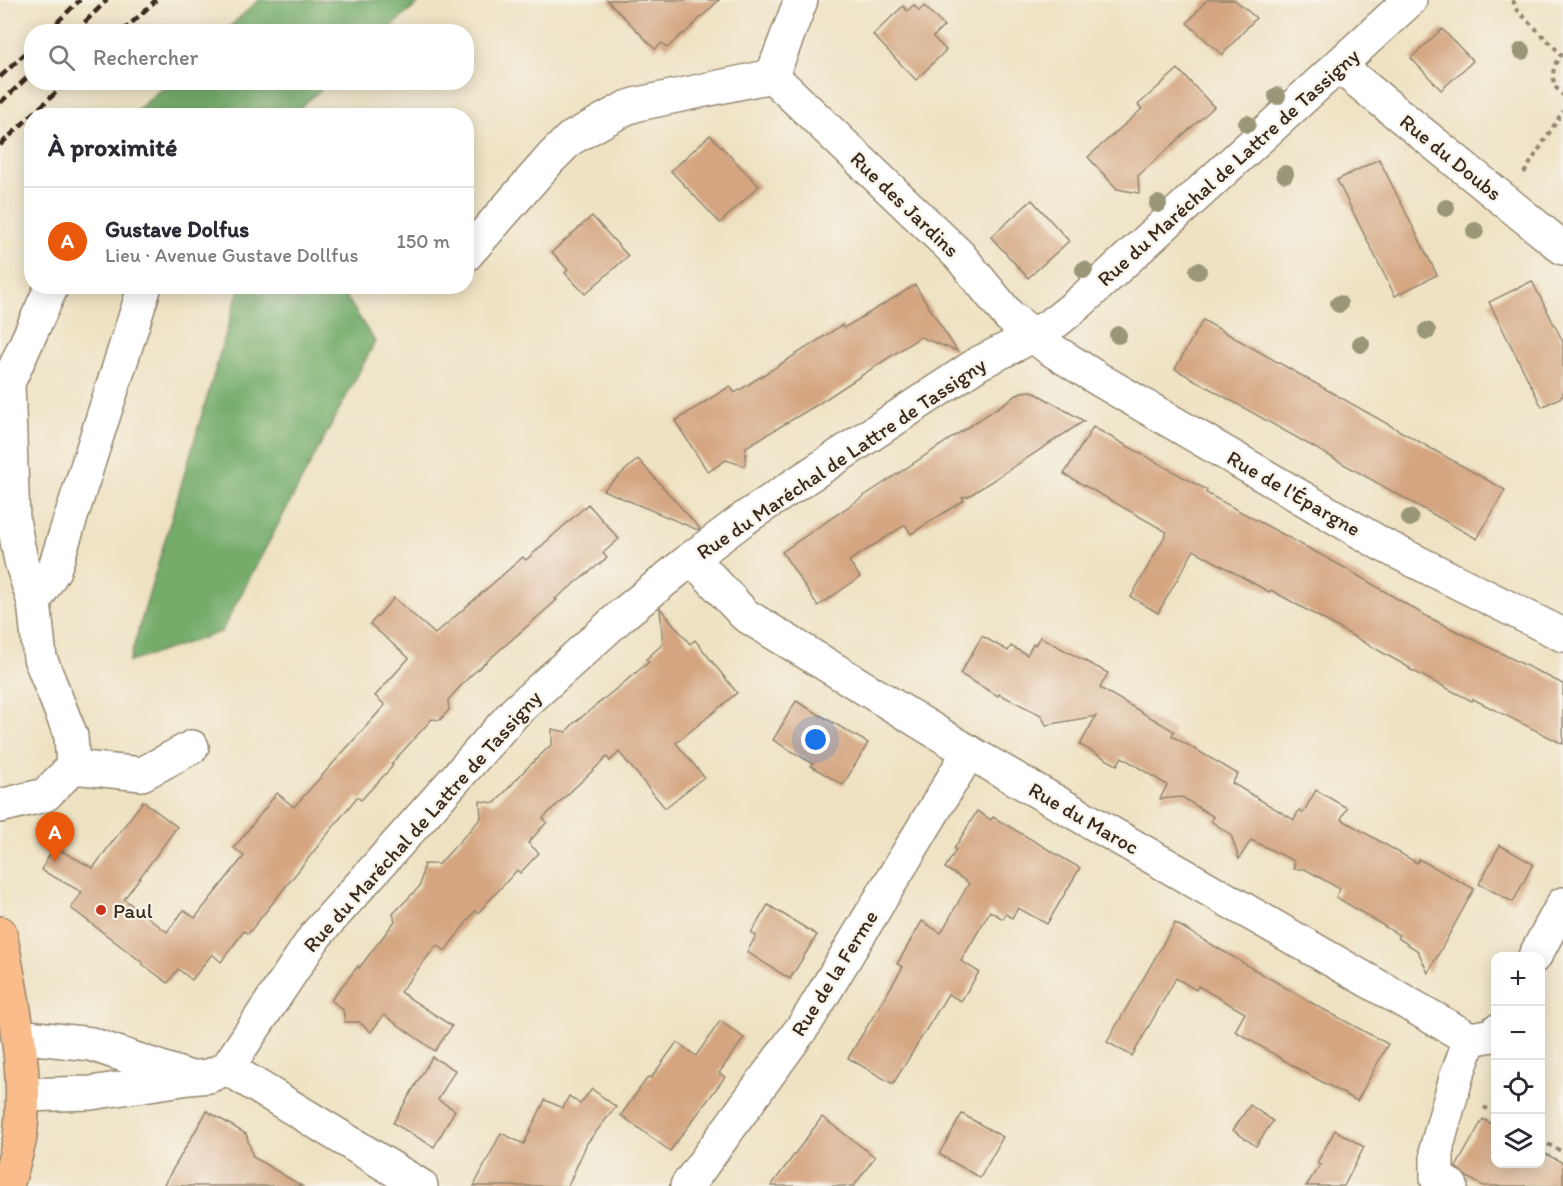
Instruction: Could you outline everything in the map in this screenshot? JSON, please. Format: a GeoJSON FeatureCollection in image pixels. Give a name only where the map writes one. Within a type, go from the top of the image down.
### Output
{"type":"FeatureCollection","features":[{"type":"Feature","properties":{"kind":"main road"},"geometry":{"type":"LineString","coordinates":[[0,933],[18,1036],[23,1095],[20,1138],[7,1186]]}},
{"type":"Feature","properties":{"kind":"street"},"geometry":{"type":"LineString","coordinates":[[474,246],[570,139],[632,106],[772,76],[801,0]]}},
{"type":"Feature","properties":{"kind":"street","name":"Rue du Maréchal de Lattre de Tassigny"},"geometry":{"type":"LineString","coordinates":[[227,1068],[316,935],[514,712],[622,615],[745,518],[979,363],[1033,336],[1058,320],[1410,0]]}},
{"type":"Feature","properties":{"kind":"street","name":"Rue du Doubs"},"geometry":{"type":"LineString","coordinates":[[1339,66],[1563,248]]}},
{"type":"Feature","properties":{"kind":"street","name":"Rue des Jardins"},"geometry":{"type":"LineString","coordinates":[[772,76],[959,255],[1010,316],[1033,336]]}},
{"type":"Feature","properties":{"kind":"street"},"geometry":{"type":"LineString","coordinates":[[48,294],[8,383],[13,520],[21,561],[34,602],[40,658],[70,736],[73,767]]}},
{"type":"Feature","properties":{"kind":"street"},"geometry":{"type":"LineString","coordinates":[[34,602],[54,570],[142,294]]}},
{"type":"Feature","properties":{"kind":"street","name":"Rue de l'Épargne"},"geometry":{"type":"LineString","coordinates":[[1033,336],[1110,386],[1383,544],[1563,635]]}},
{"type":"Feature","properties":{"kind":"street","name":"Rue du Maroc"},"geometry":{"type":"LineString","coordinates":[[692,558],[744,615],[969,752],[1483,1035]]}},
{"type":"Feature","properties":{"kind":"street"},"geometry":{"type":"LineString","coordinates":[[73,767],[142,774],[192,747]]}},
{"type":"Feature","properties":{"kind":"street","name":"Rue de la Ferme"},"geometry":{"type":"LineString","coordinates":[[687,1186],[807,1021],[969,752]]}},
{"type":"Feature","properties":{"kind":"street"},"geometry":{"type":"LineString","coordinates":[[0,807],[45,795],[73,767]]}},
{"type":"Feature","properties":{"kind":"street"},"geometry":{"type":"LineString","coordinates":[[1538,952],[1563,904]]}},
{"type":"Feature","properties":{"kind":"street"},"geometry":{"type":"LineString","coordinates":[[1451,1186],[1437,1178],[1437,1146],[1456,1078],[1483,1035]]}},
{"type":"Feature","properties":{"kind":"street"},"geometry":{"type":"LineString","coordinates":[[18,1036],[91,1044],[189,1078]]}},
{"type":"Feature","properties":{"kind":"street"},"geometry":{"type":"LineString","coordinates":[[23,1095],[91,1093],[209,1076],[227,1068],[421,1186]]}},
{"type":"Feature","properties":{"kind":"path"},"geometry":{"type":"LineString","coordinates":[[1514,0],[1516,9],[1562,53],[1555,63],[1553,82],[1558,92],[1563,95]]}},
{"type":"Feature","properties":{"kind":"path"},"geometry":{"type":"LineString","coordinates":[[1524,173],[1563,111]]}},
{"type":"Feature","properties":{"kind":"path"},"geometry":{"type":"LineString","coordinates":[[1545,1143],[1563,1152]]}},
{"type":"Feature","properties":{"kind":"green space"},"geometry":{"type":"Polygon","coordinates":[[[259,0],[422,0],[394,24],[233,24],[259,0]]]}},
{"type":"Feature","properties":{"kind":"green space"},"geometry":{"type":"Polygon","coordinates":[[[160,90],[321,90],[299,108],[140,108],[160,90]]]}},
{"type":"Feature","properties":{"kind":"green space"},"geometry":{"type":"Polygon","coordinates":[[[238,294],[344,294],[375,342],[221,632],[129,662],[238,294]]]}},
{"type":"Feature","properties":{"kind":"building"},"geometry":{"type":"Polygon","coordinates":[[[607,0],[719,0],[667,48],[662,43],[655,49],[607,0]]]}},
{"type":"Feature","properties":{"kind":"building"},"geometry":{"type":"Polygon","coordinates":[[[1207,0],[1235,0],[1256,18],[1222,55],[1187,23],[1207,0]]]}},
{"type":"Feature","properties":{"kind":"building"},"geometry":{"type":"Polygon","coordinates":[[[914,5],[919,11],[924,6],[944,26],[933,37],[946,50],[916,80],[873,35],[903,6],[907,11],[914,5]]]}},
{"type":"Feature","properties":{"kind":"building"},"geometry":{"type":"Polygon","coordinates":[[[1442,29],[1473,61],[1441,90],[1411,58],[1442,29]]]}},
{"type":"Feature","properties":{"kind":"building"},"geometry":{"type":"Polygon","coordinates":[[[1178,69],[1214,107],[1138,176],[1139,193],[1117,189],[1088,157],[1142,109],[1138,105],[1178,69]]]}},
{"type":"Feature","properties":{"kind":"building"},"geometry":{"type":"Polygon","coordinates":[[[710,135],[759,186],[720,223],[671,171],[710,135]]]}},
{"type":"Feature","properties":{"kind":"building"},"geometry":{"type":"Polygon","coordinates":[[[1379,159],[1437,275],[1395,296],[1337,180],[1379,159]]]}},
{"type":"Feature","properties":{"kind":"building"},"geometry":{"type":"Polygon","coordinates":[[[1032,200],[1069,241],[1028,278],[991,237],[1032,200]]]}},
{"type":"Feature","properties":{"kind":"building"},"geometry":{"type":"Polygon","coordinates":[[[592,216],[628,256],[585,294],[565,273],[568,270],[552,252],[592,216]]]}},
{"type":"Feature","properties":{"kind":"building"},"geometry":{"type":"Polygon","coordinates":[[[1532,281],[1563,342],[1563,396],[1542,407],[1489,302],[1532,281]]]}},
{"type":"Feature","properties":{"kind":"building"},"geometry":{"type":"Polygon","coordinates":[[[915,285],[957,351],[920,337],[815,406],[746,447],[745,466],[726,460],[708,472],[675,421],[730,386],[735,393],[842,325],[844,328],[915,285]]]}},
{"type":"Feature","properties":{"kind":"building"},"geometry":{"type":"Polygon","coordinates":[[[1203,320],[1505,490],[1477,539],[1175,369],[1203,320]]]}},
{"type":"Feature","properties":{"kind":"building"},"geometry":{"type":"Polygon","coordinates":[[[1032,391],[1084,421],[969,496],[962,497],[964,500],[911,534],[905,525],[849,561],[860,577],[818,606],[782,552],[1021,392],[1032,391]]]}},
{"type":"Feature","properties":{"kind":"building"},"geometry":{"type":"Polygon","coordinates":[[[1093,427],[1207,490],[1206,493],[1347,569],[1426,616],[1563,684],[1563,744],[1409,669],[1271,590],[1269,592],[1194,550],[1158,613],[1131,597],[1167,532],[1064,474],[1093,427]]]}},
{"type":"Feature","properties":{"kind":"building"},"geometry":{"type":"Polygon","coordinates":[[[638,459],[700,529],[603,490],[638,459]]]}},
{"type":"Feature","properties":{"kind":"building"},"geometry":{"type":"Polygon","coordinates":[[[588,504],[619,539],[603,553],[607,558],[555,599],[557,600],[470,676],[448,700],[449,710],[440,720],[432,719],[361,800],[357,797],[248,934],[244,931],[221,962],[212,954],[192,980],[178,969],[168,983],[71,908],[82,892],[41,870],[54,847],[93,868],[143,801],[177,827],[124,899],[167,932],[184,910],[195,918],[244,856],[234,848],[277,793],[294,807],[385,705],[375,696],[409,658],[370,624],[394,598],[435,634],[523,557],[526,560],[588,504]]]}},
{"type":"Feature","properties":{"kind":"building"},"geometry":{"type":"Polygon","coordinates":[[[660,608],[690,644],[695,640],[737,693],[676,743],[704,777],[665,808],[619,752],[610,761],[607,757],[543,818],[547,822],[528,843],[539,853],[520,873],[517,870],[478,913],[475,911],[445,951],[437,945],[400,992],[452,1026],[435,1051],[384,1015],[371,1032],[359,1022],[345,1022],[343,1010],[331,1000],[395,921],[393,914],[420,886],[424,864],[439,864],[481,818],[480,801],[495,803],[552,744],[552,729],[566,732],[649,662],[646,659],[663,644],[660,608]]]}},
{"type":"Feature","properties":{"kind":"building"},"geometry":{"type":"Polygon","coordinates":[[[982,636],[1008,651],[1011,646],[1027,655],[1040,637],[1108,673],[1100,688],[1174,731],[1172,736],[1238,774],[1232,783],[1294,820],[1299,810],[1303,813],[1316,790],[1347,808],[1341,819],[1417,863],[1419,859],[1474,889],[1428,973],[1418,951],[1398,938],[1399,935],[1336,897],[1340,889],[1305,869],[1294,869],[1294,861],[1251,840],[1239,859],[1231,835],[1211,821],[1214,817],[1182,797],[1160,799],[1167,785],[1122,757],[1117,765],[1080,745],[1096,716],[1046,725],[1041,715],[999,694],[998,696],[960,674],[982,636]]]}},
{"type":"Feature","properties":{"kind":"building"},"geometry":{"type":"Polygon","coordinates":[[[796,701],[868,743],[843,785],[773,740],[796,701]]]}},
{"type":"Feature","properties":{"kind":"building"},"geometry":{"type":"Polygon","coordinates":[[[977,811],[991,820],[993,817],[1080,868],[1047,924],[1018,908],[1012,918],[1006,914],[1003,919],[990,911],[961,961],[979,972],[961,1001],[948,994],[893,1084],[848,1058],[903,967],[897,964],[922,921],[941,933],[969,883],[945,868],[977,811]]]}},
{"type":"Feature","properties":{"kind":"building"},"geometry":{"type":"Polygon","coordinates":[[[1500,845],[1533,864],[1513,902],[1479,884],[1500,845]]]}},
{"type":"Feature","properties":{"kind":"building"},"geometry":{"type":"Polygon","coordinates":[[[768,905],[817,935],[790,979],[747,952],[756,936],[751,933],[768,905]]]}},
{"type":"Feature","properties":{"kind":"building"},"geometry":{"type":"Polygon","coordinates":[[[1175,923],[1317,1006],[1388,1044],[1357,1101],[1235,1031],[1245,1013],[1198,986],[1196,990],[1176,978],[1132,1056],[1107,1042],[1175,923]]]}},
{"type":"Feature","properties":{"kind":"building"},"geometry":{"type":"Polygon","coordinates":[[[720,1021],[744,1038],[719,1073],[725,1077],[670,1151],[621,1115],[677,1042],[696,1056],[720,1021]]]}},
{"type":"Feature","properties":{"kind":"building"},"geometry":{"type":"Polygon","coordinates":[[[432,1057],[455,1070],[438,1100],[455,1110],[434,1147],[393,1123],[432,1057]]]}},
{"type":"Feature","properties":{"kind":"building"},"geometry":{"type":"Polygon","coordinates":[[[592,1089],[616,1107],[587,1143],[568,1186],[474,1186],[501,1133],[524,1144],[545,1100],[563,1108],[569,1096],[580,1104],[592,1089]]]}},
{"type":"Feature","properties":{"kind":"building"},"geometry":{"type":"Polygon","coordinates":[[[1250,1105],[1273,1121],[1256,1146],[1233,1130],[1250,1105]]]}},
{"type":"Feature","properties":{"kind":"building"},"geometry":{"type":"Polygon","coordinates":[[[207,1111],[246,1134],[253,1157],[302,1186],[163,1186],[207,1111]]]}},
{"type":"Feature","properties":{"kind":"building"},"geometry":{"type":"Polygon","coordinates":[[[962,1114],[1003,1137],[980,1178],[939,1154],[962,1114]]]}},
{"type":"Feature","properties":{"kind":"building"},"geometry":{"type":"Polygon","coordinates":[[[822,1117],[875,1157],[854,1186],[771,1186],[822,1117]]]}},
{"type":"Feature","properties":{"kind":"building"},"geometry":{"type":"Polygon","coordinates":[[[1483,1119],[1491,1123],[1491,1168],[1545,1168],[1545,1154],[1563,1163],[1563,1186],[1483,1186],[1467,1177],[1456,1167],[1483,1119]]]}},
{"type":"Feature","properties":{"kind":"building"},"geometry":{"type":"Polygon","coordinates":[[[1335,1130],[1364,1147],[1344,1186],[1306,1186],[1320,1165],[1317,1163],[1335,1130]]]}},
{"type":"Feature","properties":{"kind":"railway"},"geometry":{"type":"LineString","coordinates":[[55,24],[80,0]]}},
{"type":"Feature","properties":{"kind":"railway"},"geometry":{"type":"LineString","coordinates":[[83,24],[107,0]]}},
{"type":"Feature","properties":{"kind":"railway"},"geometry":{"type":"LineString","coordinates":[[130,24],[156,0]]}},
{"type":"Feature","properties":{"kind":"railway"},"geometry":{"type":"LineString","coordinates":[[0,77],[24,54]]}},
{"type":"Feature","properties":{"kind":"railway"},"geometry":{"type":"LineString","coordinates":[[0,103],[24,80]]}},
{"type":"Feature","properties":{"kind":"railway"},"geometry":{"type":"LineString","coordinates":[[39,108],[58,90]]}},
{"type":"Feature","properties":{"kind":"railway"},"geometry":{"type":"LineString","coordinates":[[0,145],[24,122]]}},
{"type":"Feature","properties":{"kind":"place","name":"Gustave Dolfus"},"geometry":{"type":"Point","coordinates":[55,862]}},
{"type":"Feature","properties":{"kind":"place","name":"Paul"},"geometry":{"type":"Point","coordinates":[101,910]}}]}
